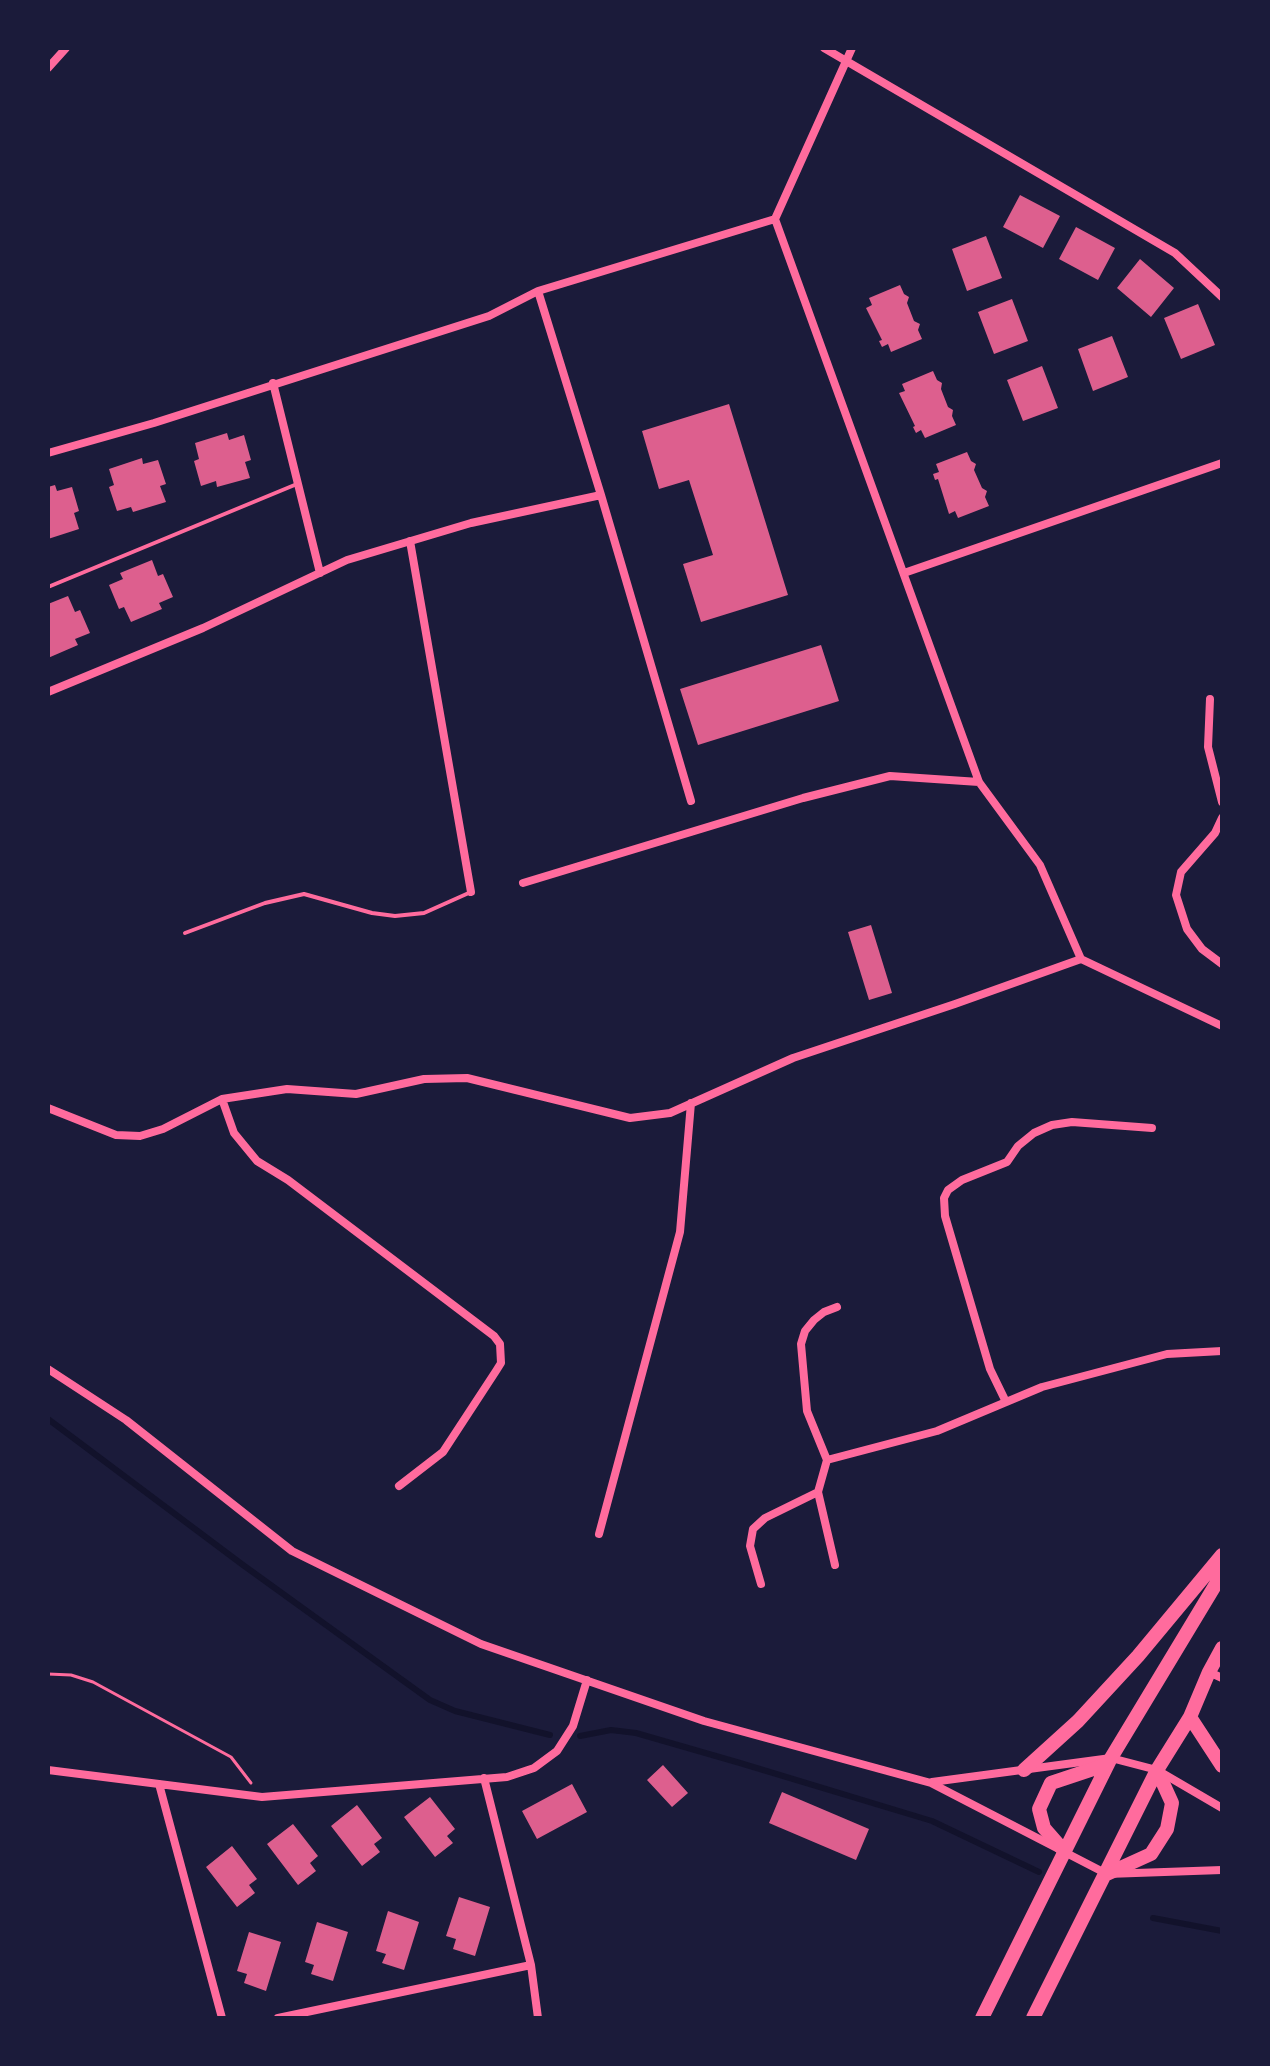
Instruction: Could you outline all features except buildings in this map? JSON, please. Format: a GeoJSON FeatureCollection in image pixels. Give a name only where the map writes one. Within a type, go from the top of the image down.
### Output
{"type":"FeatureCollection","features":[{"type":"Feature","properties":{"kind":"main road"},"geometry":{"type":"LineString","coordinates":[[1024,1770],[1088,1710],[1138,1656],[1222,1555]]}},
{"type":"Feature","properties":{"kind":"main road"},"geometry":{"type":"LineString","coordinates":[[982,2018],[1109,1761],[1222,1574]]}},
{"type":"Feature","properties":{"kind":"main road"},"geometry":{"type":"LineString","coordinates":[[1033,2018],[1157,1770],[1215,1675],[1222,1648]]}},
{"type":"Feature","properties":{"kind":"main road"},"geometry":{"type":"LineString","coordinates":[[1190,1717],[1222,1766]]}},
{"type":"Feature","properties":{"kind":"main road"},"geometry":{"type":"LineString","coordinates":[[1065,1852],[1044,1828],[1039,1809],[1051,1783],[1109,1761]]}},
{"type":"Feature","properties":{"kind":"main road"},"geometry":{"type":"LineString","coordinates":[[1107,1874],[1151,1854],[1167,1829],[1172,1803],[1157,1770]]}},
{"type":"Feature","properties":{"kind":"street"},"geometry":{"type":"LineString","coordinates":[[48,68],[66,48]]}},
{"type":"Feature","properties":{"kind":"street"},"geometry":{"type":"LineString","coordinates":[[824,48],[1175,253],[1222,297]]}},
{"type":"Feature","properties":{"kind":"street"},"geometry":{"type":"LineString","coordinates":[[852,48],[775,219],[979,782],[1040,865],[1081,959],[1222,1026]]}},
{"type":"Feature","properties":{"kind":"street"},"geometry":{"type":"LineString","coordinates":[[48,453],[154,423],[489,316],[538,291],[775,219]]}},
{"type":"Feature","properties":{"kind":"street"},"geometry":{"type":"LineString","coordinates":[[538,291],[691,801]]}},
{"type":"Feature","properties":{"kind":"street"},"geometry":{"type":"LineString","coordinates":[[273,383],[320,573]]}},
{"type":"Feature","properties":{"kind":"street"},"geometry":{"type":"LineString","coordinates":[[904,573],[1222,463]]}},
{"type":"Feature","properties":{"kind":"street"},"geometry":{"type":"LineString","coordinates":[[48,692],[203,628],[347,560],[471,523],[601,495]]}},
{"type":"Feature","properties":{"kind":"street"},"geometry":{"type":"LineString","coordinates":[[410,541],[471,892]]}},
{"type":"Feature","properties":{"kind":"street"},"geometry":{"type":"LineString","coordinates":[[1210,699],[1208,747],[1222,802]]}},
{"type":"Feature","properties":{"kind":"street"},"geometry":{"type":"LineString","coordinates":[[523,883],[803,798],[890,776],[979,782]]}},
{"type":"Feature","properties":{"kind":"street"},"geometry":{"type":"LineString","coordinates":[[1222,818],[1215,833],[1181,872],[1176,895],[1187,929],[1202,949],[1222,964]]}},
{"type":"Feature","properties":{"kind":"street"},"geometry":{"type":"LineString","coordinates":[[48,1108],[116,1135],[140,1136],[163,1129],[222,1099],[287,1089],[356,1094],[424,1079],[467,1078],[630,1118],[670,1113],[793,1058],[1081,959]]}},
{"type":"Feature","properties":{"kind":"street"},"geometry":{"type":"LineString","coordinates":[[222,1099],[234,1133],[257,1161],[288,1180],[494,1336],[500,1344],[501,1363],[443,1452],[399,1486]]}},
{"type":"Feature","properties":{"kind":"street"},"geometry":{"type":"LineString","coordinates":[[599,1534],[680,1232],[691,1103]]}},
{"type":"Feature","properties":{"kind":"street"},"geometry":{"type":"LineString","coordinates":[[1006,1402],[990,1369],[945,1216],[944,1198],[948,1190],[962,1180],[1007,1162],[1018,1146],[1034,1133],[1052,1125],[1072,1122],[1152,1128]]}},
{"type":"Feature","properties":{"kind":"street"},"geometry":{"type":"LineString","coordinates":[[835,1565],[818,1492],[827,1460],[807,1411],[801,1344],[805,1331],[814,1320],[837,1307]]}},
{"type":"Feature","properties":{"kind":"street"},"geometry":{"type":"LineString","coordinates":[[827,1460],[937,1431],[1042,1387],[1167,1354],[1222,1351]]}},
{"type":"Feature","properties":{"kind":"street"},"geometry":{"type":"LineString","coordinates":[[48,1369],[126,1420],[292,1551],[481,1644],[704,1721],[931,1783],[1107,1874],[1222,1870]]}},
{"type":"Feature","properties":{"kind":"street"},"geometry":{"type":"LineString","coordinates":[[761,1584],[750,1546],[753,1529],[765,1518],[818,1492]]}},
{"type":"Feature","properties":{"kind":"street"},"geometry":{"type":"LineString","coordinates":[[48,1770],[262,1797],[507,1777],[534,1768],[557,1751],[573,1726],[587,1680]]}},
{"type":"Feature","properties":{"kind":"street"},"geometry":{"type":"LineString","coordinates":[[931,1783],[1109,1761],[1157,1770],[1222,1808]]}},
{"type":"Feature","properties":{"kind":"street"},"geometry":{"type":"LineString","coordinates":[[484,1778],[531,1965],[538,2018]]}},
{"type":"Feature","properties":{"kind":"street"},"geometry":{"type":"LineString","coordinates":[[159,1784],[222,2018]]}},
{"type":"Feature","properties":{"kind":"street"},"geometry":{"type":"LineString","coordinates":[[278,2018],[531,1965]]}},
{"type":"Feature","properties":{"kind":"lane"},"geometry":{"type":"LineString","coordinates":[[48,587],[298,483]]}},
{"type":"Feature","properties":{"kind":"lane"},"geometry":{"type":"LineString","coordinates":[[185,933],[286,896],[304,894],[372,913],[395,916],[424,913],[471,892]]}},
{"type":"Feature","properties":{"kind":"path"},"geometry":{"type":"LineString","coordinates":[[48,1674],[71,1675],[93,1682],[231,1757],[262,1797]]}},
{"type":"Feature","properties":{"kind":"waterway"},"geometry":{"type":"LineString","coordinates":[[48,1419],[430,1700],[455,1711],[550,1735]]}},
{"type":"Feature","properties":{"kind":"waterway"},"geometry":{"type":"LineString","coordinates":[[580,1736],[611,1730],[636,1733],[740,1763],[932,1821],[1039,1872]]}},
{"type":"Feature","properties":{"kind":"waterway"},"geometry":{"type":"LineString","coordinates":[[1153,1918],[1222,1931]]}}]}
